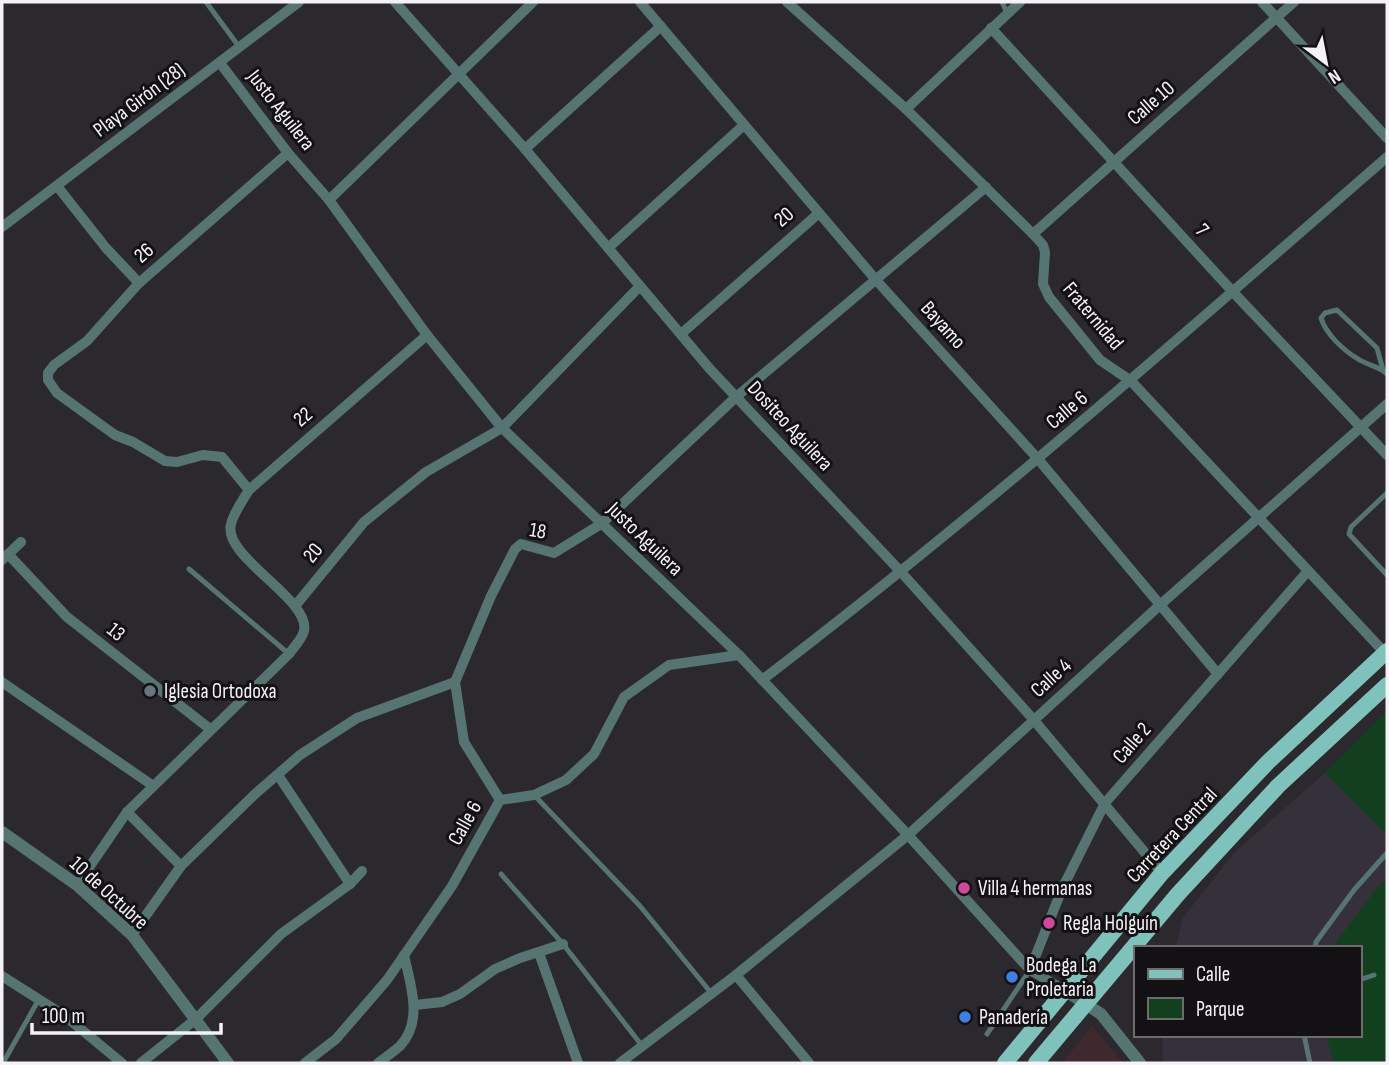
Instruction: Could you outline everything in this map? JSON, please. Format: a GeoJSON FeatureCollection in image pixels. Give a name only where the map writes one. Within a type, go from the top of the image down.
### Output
{"type":"FeatureCollection","features":[{"type":"Feature","properties":{"kind":"main road","name":"Carretera Central"},"geometry":{"type":"LineString","coordinates":[[1005,1063],[1162,873],[1268,762],[1386,652]]}},
{"type":"Feature","properties":{"kind":"main road"},"geometry":{"type":"LineString","coordinates":[[1036,1063],[1178,894],[1278,786],[1387,685]]}},
{"type":"Feature","properties":{"kind":"street","name":"Playa Girón (28)"},"geometry":{"type":"LineString","coordinates":[[2,227],[299,2]]}},
{"type":"Feature","properties":{"kind":"street","name":"Dositeo Aguilera"},"geometry":{"type":"LineString","coordinates":[[395,2],[525,149],[736,397],[901,572],[1033,719],[1162,873]]}},
{"type":"Feature","properties":{"kind":"street"},"geometry":{"type":"LineString","coordinates":[[328,200],[533,2]]}},
{"type":"Feature","properties":{"kind":"street","name":"Bayamo"},"geometry":{"type":"LineString","coordinates":[[640,2],[876,281],[1038,459],[1218,674]]}},
{"type":"Feature","properties":{"kind":"street","name":"Fraternidad"},"geometry":{"type":"LineString","coordinates":[[788,2],[906,109],[1034,234],[1045,252],[1043,284],[1049,297],[1100,360],[1131,381],[1386,652]]}},
{"type":"Feature","properties":{"kind":"street"},"geometry":{"type":"LineString","coordinates":[[906,109],[1020,2]]}},
{"type":"Feature","properties":{"kind":"street"},"geometry":{"type":"LineString","coordinates":[[1262,2],[1387,138]]}},
{"type":"Feature","properties":{"kind":"street","name":"Calle 10"},"geometry":{"type":"LineString","coordinates":[[1034,234],[1294,2]]}},
{"type":"Feature","properties":{"kind":"street"},"geometry":{"type":"LineString","coordinates":[[525,149],[661,26]]}},
{"type":"Feature","properties":{"kind":"street","name":"7"},"geometry":{"type":"LineString","coordinates":[[991,28],[1387,455]]}},
{"type":"Feature","properties":{"kind":"street","name":"Justo Aguilera"},"geometry":{"type":"LineString","coordinates":[[220,63],[288,153],[328,200],[427,335],[502,428],[739,655],[1030,970],[1101,1014],[1140,1063]]}},
{"type":"Feature","properties":{"kind":"street"},"geometry":{"type":"LineString","coordinates":[[608,248],[744,125]]}},
{"type":"Feature","properties":{"kind":"street","name":"26"},"geometry":{"type":"LineString","coordinates":[[249,490],[222,457],[203,455],[177,462],[164,461],[133,442],[115,435],[57,393],[48,380],[48,373],[54,365],[87,341],[139,283],[288,153]]}},
{"type":"Feature","properties":{"kind":"street","name":"Calle 6"},"geometry":{"type":"LineString","coordinates":[[762,680],[901,572],[1038,459],[1387,157]]}},
{"type":"Feature","properties":{"kind":"street"},"geometry":{"type":"LineString","coordinates":[[57,186],[106,248],[139,283]]}},
{"type":"Feature","properties":{"kind":"street","name":"18"},"geometry":{"type":"LineString","coordinates":[[455,682],[491,596],[515,549],[522,544],[554,553],[601,524],[736,397],[986,187]]}},
{"type":"Feature","properties":{"kind":"street","name":"20"},"geometry":{"type":"LineString","coordinates":[[681,334],[819,212]]}},
{"type":"Feature","properties":{"kind":"street","name":"20"},"geometry":{"type":"LineString","coordinates":[[295,606],[364,522],[426,472],[502,428],[640,286]]}},
{"type":"Feature","properties":{"kind":"street","name":"22"},"geometry":{"type":"LineString","coordinates":[[295,606],[233,543],[230,524],[249,490],[427,335]]}},
{"type":"Feature","properties":{"kind":"street","name":"Calle 4"},"geometry":{"type":"LineString","coordinates":[[620,1063],[736,975],[908,835],[1033,719],[1387,404]]}},
{"type":"Feature","properties":{"kind":"street"},"geometry":{"type":"LineString","coordinates":[[5,557],[21,542]]}},
{"type":"Feature","properties":{"kind":"street","name":"13"},"geometry":{"type":"LineString","coordinates":[[5,557],[67,617],[210,729]]}},
{"type":"Feature","properties":{"kind":"street","name":"Calle 2"},"geometry":{"type":"LineString","coordinates":[[1030,970],[1062,889],[1105,803],[1308,570]]}},
{"type":"Feature","properties":{"kind":"street"},"geometry":{"type":"LineString","coordinates":[[77,885],[127,811],[289,653],[304,634],[304,627],[295,606]]}},
{"type":"Feature","properties":{"kind":"street","name":"Calle 6"},"geometry":{"type":"LineString","coordinates":[[306,1063],[336,1039],[387,980],[452,886],[500,800],[534,795],[566,780],[594,754],[624,697],[669,665],[739,655]]}},
{"type":"Feature","properties":{"kind":"street"},"geometry":{"type":"LineString","coordinates":[[2,682],[152,785]]}},
{"type":"Feature","properties":{"kind":"street"},"geometry":{"type":"LineString","coordinates":[[132,935],[181,866],[254,795],[300,755],[357,718],[455,682],[464,742],[500,800]]}},
{"type":"Feature","properties":{"kind":"street"},"geometry":{"type":"LineString","coordinates":[[278,775],[351,884]]}},
{"type":"Feature","properties":{"kind":"street"},"geometry":{"type":"LineString","coordinates":[[127,811],[181,866]]}},
{"type":"Feature","properties":{"kind":"street","name":"10 de Octubre"},"geometry":{"type":"LineString","coordinates":[[2,832],[77,885],[132,935],[228,1063]]}},
{"type":"Feature","properties":{"kind":"street"},"geometry":{"type":"LineString","coordinates":[[141,1063],[196,1019],[281,934],[351,884],[362,871]]}},
{"type":"Feature","properties":{"kind":"street"},"geometry":{"type":"LineString","coordinates":[[415,1005],[442,1002],[460,994],[495,969],[563,944]]}},
{"type":"Feature","properties":{"kind":"street"},"geometry":{"type":"LineString","coordinates":[[539,953],[578,1063]]}},
{"type":"Feature","properties":{"kind":"street"},"geometry":{"type":"LineString","coordinates":[[378,1063],[402,1044],[415,1005],[404,955]]}},
{"type":"Feature","properties":{"kind":"street"},"geometry":{"type":"LineString","coordinates":[[736,975],[809,1063]]}},
{"type":"Feature","properties":{"kind":"street"},"geometry":{"type":"LineString","coordinates":[[2,976],[65,1016],[122,1063]]}},
{"type":"Feature","properties":{"kind":"lane"},"geometry":{"type":"LineString","coordinates":[[206,2],[240,48]]}},
{"type":"Feature","properties":{"kind":"lane"},"geometry":{"type":"LineString","coordinates":[[1002,2],[1007,13]]}},
{"type":"Feature","properties":{"kind":"lane"},"geometry":{"type":"LineString","coordinates":[[1337,310],[1370,339],[1377,348],[1385,372],[1359,360],[1338,343],[1323,324],[1321,318],[1325,313],[1337,310]]}},
{"type":"Feature","properties":{"kind":"lane"},"geometry":{"type":"LineString","coordinates":[[1387,493],[1351,527],[1349,534],[1387,575]]}},
{"type":"Feature","properties":{"kind":"lane"},"geometry":{"type":"LineString","coordinates":[[189,569],[289,653]]}},
{"type":"Feature","properties":{"kind":"lane"},"geometry":{"type":"LineString","coordinates":[[534,795],[640,906],[712,993]]}},
{"type":"Feature","properties":{"kind":"lane"},"geometry":{"type":"LineString","coordinates":[[1315,946],[1354,890],[1387,853]]}},
{"type":"Feature","properties":{"kind":"lane"},"geometry":{"type":"LineString","coordinates":[[500,874],[563,944],[643,1047]]}},
{"type":"Feature","properties":{"kind":"lane"},"geometry":{"type":"LineString","coordinates":[[987,1034],[1030,970]]}},
{"type":"Feature","properties":{"kind":"lane"},"geometry":{"type":"LineString","coordinates":[[1361,979],[1374,975]]}},
{"type":"Feature","properties":{"kind":"lane"},"geometry":{"type":"LineString","coordinates":[[3,1063],[40,998]]}},
{"type":"Feature","properties":{"kind":"lane"},"geometry":{"type":"LineString","coordinates":[[1304,1037],[1310,1063]]}},
{"type":"Feature","properties":{"kind":"shaded area"},"geometry":{"type":"Polygon","coordinates":[[[1387,711],[1387,1063],[1163,1063],[1162,1037],[1361,1037],[1361,946],[1176,946],[1182,919],[1234,853],[1325,773],[1387,711]]]}},
{"type":"Feature","properties":{"kind":"shaded area"},"geometry":{"type":"Polygon","coordinates":[[[1092,1026],[1123,1063],[1062,1063],[1092,1026]]]}},
{"type":"Feature","properties":{"kind":"green space"},"geometry":{"type":"Polygon","coordinates":[[[1387,711],[1387,835],[1325,773],[1387,711]]]}},
{"type":"Feature","properties":{"kind":"green space"},"geometry":{"type":"Polygon","coordinates":[[[1387,878],[1387,1063],[1334,1063],[1327,1037],[1361,1037],[1361,946],[1333,946],[1387,878]]]}},
{"type":"Feature","properties":{"kind":"place","name":"Iglesia Ortodoxa"},"geometry":{"type":"Point","coordinates":[150,691]}},
{"type":"Feature","properties":{"kind":"place","name":"Villa 4 hermanas"},"geometry":{"type":"Point","coordinates":[964,888]}},
{"type":"Feature","properties":{"kind":"place","name":"Regla Holguín"},"geometry":{"type":"Point","coordinates":[1049,923]}},
{"type":"Feature","properties":{"kind":"place","name":"Bodega La Proletaria"},"geometry":{"type":"Point","coordinates":[1012,977]}},
{"type":"Feature","properties":{"kind":"place","name":"Panadería"},"geometry":{"type":"Point","coordinates":[965,1017]}}]}
